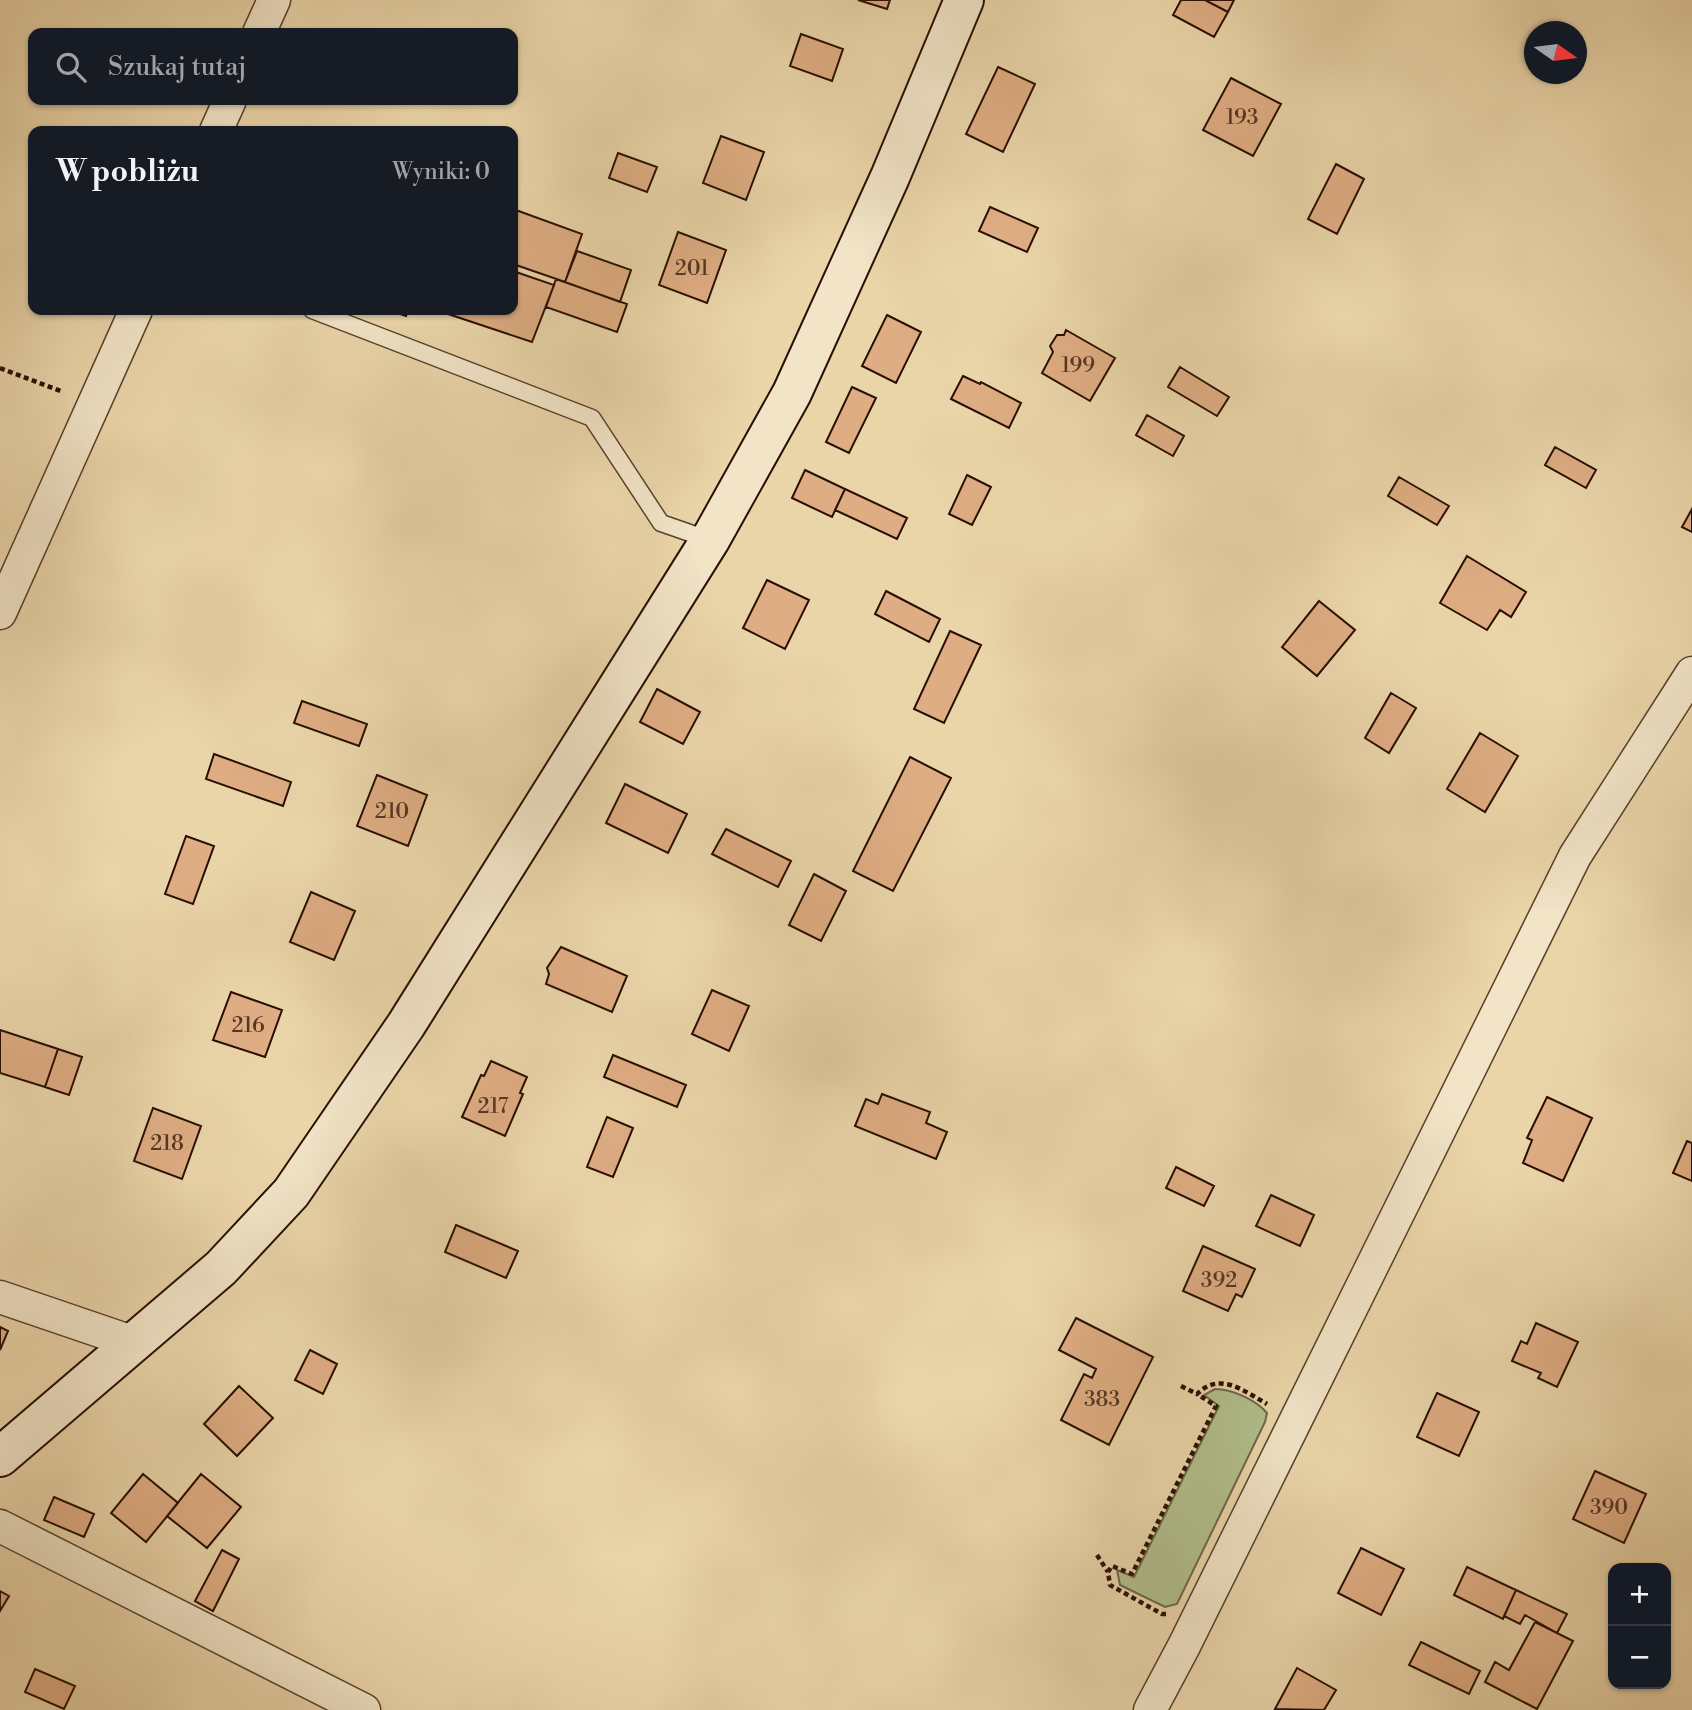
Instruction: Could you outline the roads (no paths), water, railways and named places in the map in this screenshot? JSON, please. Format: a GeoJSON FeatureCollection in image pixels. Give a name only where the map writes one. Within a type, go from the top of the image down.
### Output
{"type":"FeatureCollection","features":[{"type":"Feature","properties":{"kind":"street"},"geometry":{"type":"LineString","coordinates":[[261,28],[274,0]]}},
{"type":"Feature","properties":{"kind":"street"},"geometry":{"type":"LineString","coordinates":[[0,1457],[221,1268],[291,1193],[406,1025],[710,540],[792,393],[890,177],[964,0]]}},
{"type":"Feature","properties":{"kind":"street"},"geometry":{"type":"LineString","coordinates":[[218,126],[228,105]]}},
{"type":"Feature","properties":{"kind":"street"},"geometry":{"type":"LineString","coordinates":[[0,612],[134,315]]}},
{"type":"Feature","properties":{"kind":"street"},"geometry":{"type":"LineString","coordinates":[[1150,1710],[1575,856],[1692,673]]}},
{"type":"Feature","properties":{"kind":"street"},"geometry":{"type":"LineString","coordinates":[[0,1297],[132,1342]]}},
{"type":"Feature","properties":{"kind":"street"},"geometry":{"type":"LineString","coordinates":[[0,1526],[364,1710]]}},
{"type":"Feature","properties":{"kind":"lane"},"geometry":{"type":"LineString","coordinates":[[325,315],[592,418],[661,523],[710,540]]}}]}
